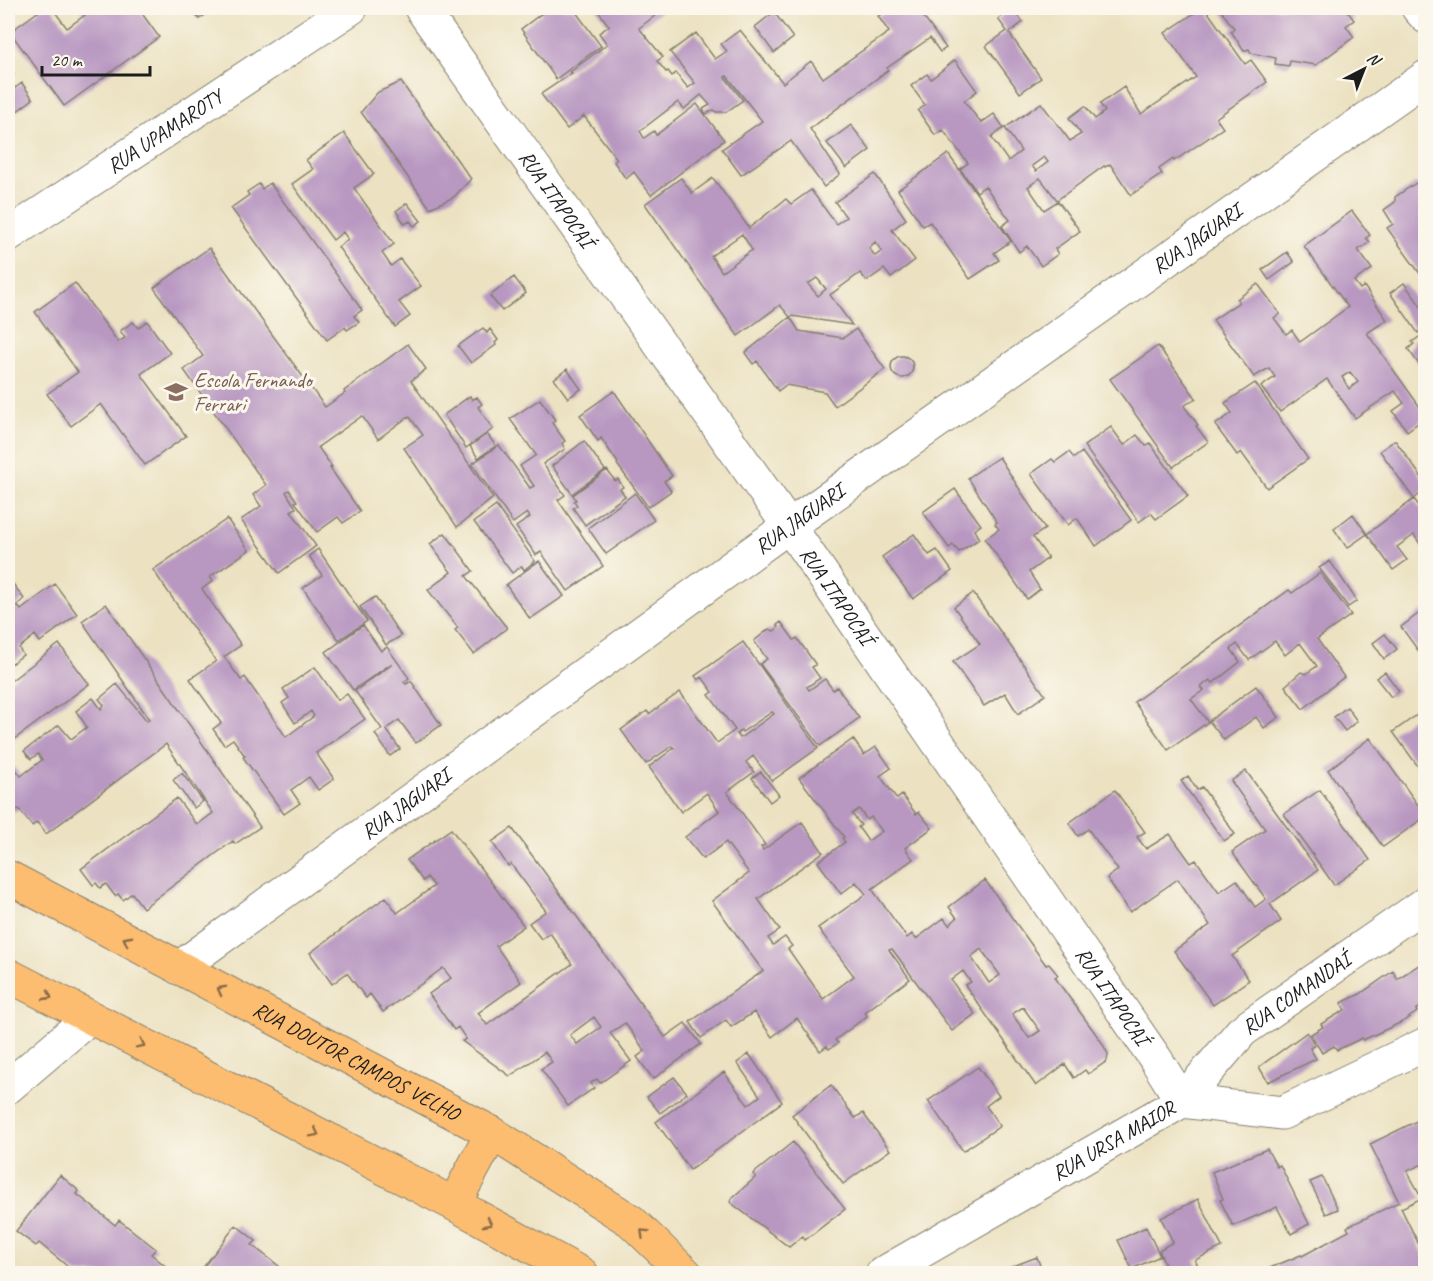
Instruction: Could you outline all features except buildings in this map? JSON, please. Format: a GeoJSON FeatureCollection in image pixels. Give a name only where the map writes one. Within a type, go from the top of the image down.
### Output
{"type":"FeatureCollection","features":[{"type":"Feature","properties":{"kind":"main road","name":"RUA DOUTOR CAMPOS VELHO"},"geometry":{"type":"LineString","coordinates":[[8,877],[492,1133],[631,1221],[686,1274]]}},
{"type":"Feature","properties":{"kind":"main road"},"geometry":{"type":"LineString","coordinates":[[8,975],[454,1204],[582,1274]]}},
{"type":"Feature","properties":{"kind":"main road"},"geometry":{"type":"LineString","coordinates":[[454,1204],[492,1133]]}},
{"type":"Feature","properties":{"kind":"street","name":"RUA UPAMAROTY"},"geometry":{"type":"LineString","coordinates":[[8,235],[351,8]]}},
{"type":"Feature","properties":{"kind":"street","name":"RUA ITAPOCAÍ"},"geometry":{"type":"LineString","coordinates":[[421,8],[789,526],[1155,1058],[1182,1101]]}},
{"type":"Feature","properties":{"kind":"street"},"geometry":{"type":"LineString","coordinates":[[1418,8],[1425,17]]}},
{"type":"Feature","properties":{"kind":"street","name":"RUA JAGUARI"},"geometry":{"type":"LineString","coordinates":[[179,968],[789,526],[1425,77]]}},
{"type":"Feature","properties":{"kind":"street","name":"RUA COMANDAÍ"},"geometry":{"type":"LineString","coordinates":[[1182,1101],[1242,1031],[1425,903]]}},
{"type":"Feature","properties":{"kind":"street"},"geometry":{"type":"LineString","coordinates":[[8,1087],[89,1018]]}},
{"type":"Feature","properties":{"kind":"street","name":"RUA URSA MAIOR"},"geometry":{"type":"LineString","coordinates":[[882,1274],[1182,1101],[1282,1113],[1425,1044]]}},
{"type":"Feature","properties":{"kind":"place","name":"Escola Fernando Ferrari"},"geometry":{"type":"Point","coordinates":[176,392]}}]}
